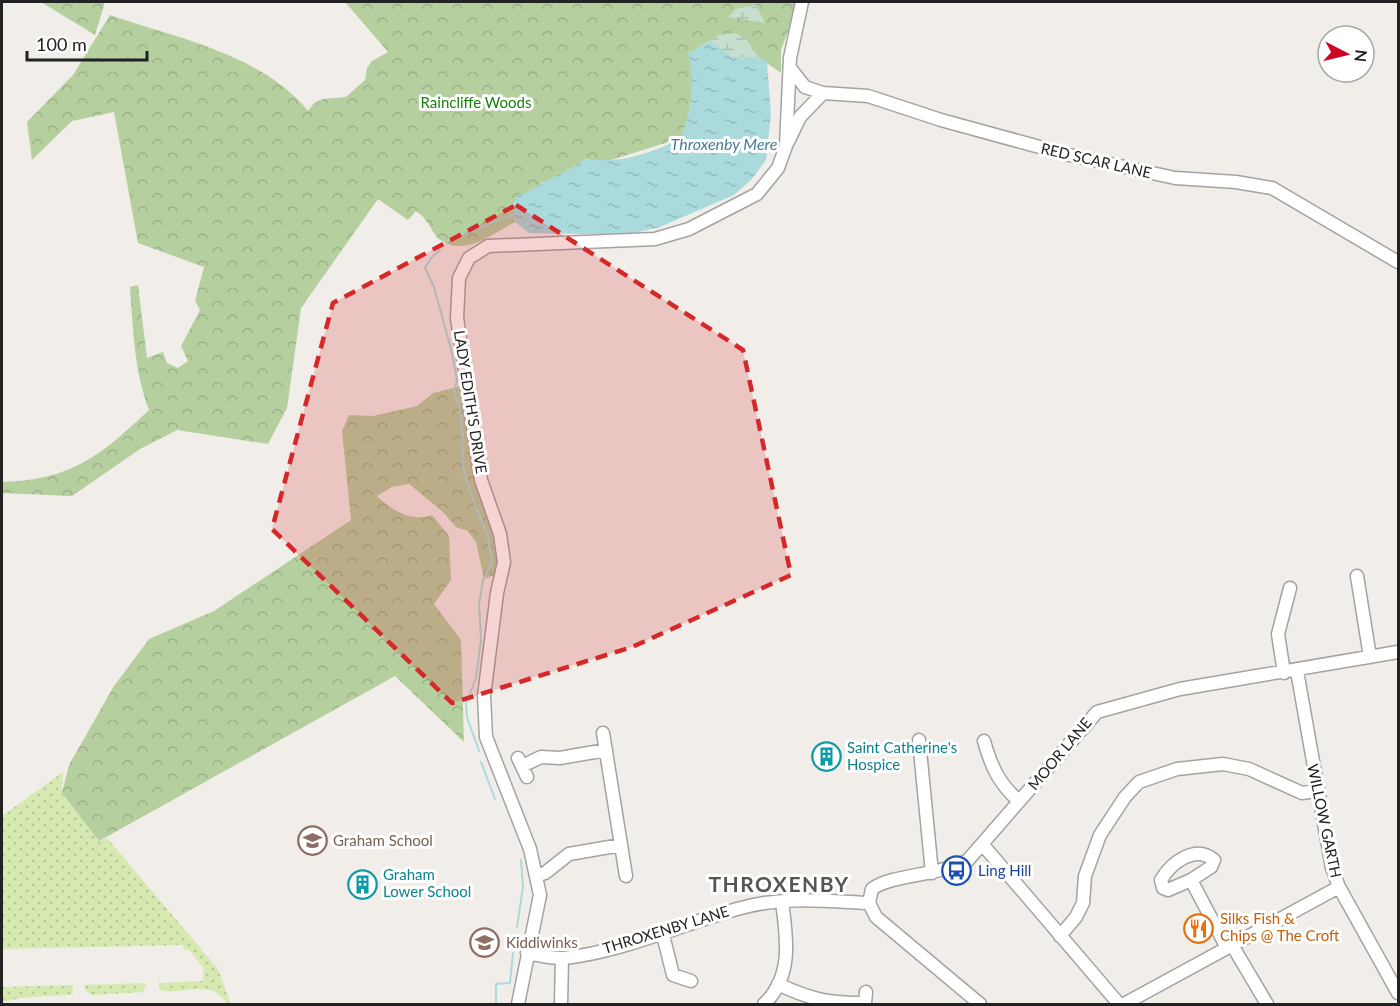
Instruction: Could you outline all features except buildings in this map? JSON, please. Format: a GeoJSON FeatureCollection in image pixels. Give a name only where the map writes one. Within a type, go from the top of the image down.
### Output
{"type":"FeatureCollection","features":[{"type":"Feature","properties":{"kind":"street","name":"LADY EDITH'S DRIVE"},"geometry":{"type":"LineString","coordinates":[[518,1005],[540,895],[538,875],[486,737],[484,696],[497,593],[504,562],[500,534],[481,480],[477,455],[472,406],[457,318],[459,278],[469,258],[488,246],[641,242],[689,229],[757,194],[778,168],[786,146],[792,45],[802,2]]}},
{"type":"Feature","properties":{"kind":"street","name":"RED SCAR LANE"},"geometry":{"type":"LineString","coordinates":[[790,68],[805,87],[823,93],[868,96],[995,136],[1141,173],[1272,189],[1398,262]]}},
{"type":"Feature","properties":{"kind":"street"},"geometry":{"type":"LineString","coordinates":[[786,146],[800,117],[823,93]]}},
{"type":"Feature","properties":{"kind":"street"},"geometry":{"type":"LineString","coordinates":[[1357,576],[1370,657]]}},
{"type":"Feature","properties":{"kind":"street","name":"WILLOW GARTH"},"geometry":{"type":"LineString","coordinates":[[1290,588],[1278,634],[1290,672],[1332,868],[1339,887],[1398,993]]}},
{"type":"Feature","properties":{"kind":"street","name":"MOOR LANE"},"geometry":{"type":"LineString","coordinates":[[869,903],[872,889],[881,883],[956,867],[968,860],[1097,712],[1180,689],[1398,652]]}},
{"type":"Feature","properties":{"kind":"street"},"geometry":{"type":"LineString","coordinates":[[603,733],[626,876]]}},
{"type":"Feature","properties":{"kind":"street"},"geometry":{"type":"LineString","coordinates":[[918,739],[932,873]]}},
{"type":"Feature","properties":{"kind":"street"},"geometry":{"type":"LineString","coordinates":[[984,740],[990,763],[1003,787],[1019,801]]}},
{"type":"Feature","properties":{"kind":"street"},"geometry":{"type":"LineString","coordinates":[[522,767],[541,757],[560,758],[606,750]]}},
{"type":"Feature","properties":{"kind":"street"},"geometry":{"type":"LineString","coordinates":[[1060,936],[1076,917],[1083,903],[1085,876],[1100,835],[1125,797],[1139,782],[1177,769],[1222,764],[1249,769],[1302,794],[1316,791]]}},
{"type":"Feature","properties":{"kind":"street"},"geometry":{"type":"LineString","coordinates":[[538,875],[545,873],[570,854],[621,845]]}},
{"type":"Feature","properties":{"kind":"street"},"geometry":{"type":"LineString","coordinates":[[983,845],[1122,1005],[1339,887]]}},
{"type":"Feature","properties":{"kind":"street"},"geometry":{"type":"LineString","coordinates":[[1191,880],[1267,1005]]}},
{"type":"Feature","properties":{"kind":"street","name":"THROXENBY LANE"},"geometry":{"type":"LineString","coordinates":[[527,954],[562,958],[663,934],[742,907],[814,898],[869,903]]}},
{"type":"Feature","properties":{"kind":"street"},"geometry":{"type":"LineString","coordinates":[[764,1005],[785,970],[787,953],[782,902]]}},
{"type":"Feature","properties":{"kind":"street"},"geometry":{"type":"LineString","coordinates":[[869,903],[876,916],[980,1005]]}},
{"type":"Feature","properties":{"kind":"street"},"geometry":{"type":"LineString","coordinates":[[663,934],[673,975],[691,981]]}},
{"type":"Feature","properties":{"kind":"street"},"geometry":{"type":"LineString","coordinates":[[561,1005],[562,958]]}},
{"type":"Feature","properties":{"kind":"street"},"geometry":{"type":"LineString","coordinates":[[778,984],[819,1001],[866,997]]}},
{"type":"Feature","properties":{"kind":"highlighted area"},"geometry":{"type":"Polygon","coordinates":[[[516,205],[743,350],[791,575],[632,647],[452,703],[272,529],[333,303],[516,205]]]}},
{"type":"Feature","properties":{"kind":"green space"},"geometry":{"type":"Polygon","coordinates":[[[41,2],[105,2],[95,35],[41,2]]]}},
{"type":"Feature","properties":{"kind":"green space","name":"Raincliffe Woods"},"geometry":{"type":"Polygon","coordinates":[[[345,2],[799,2],[781,50],[781,73],[758,57],[732,57],[709,41],[689,53],[692,75],[691,96],[688,117],[681,138],[605,162],[585,159],[565,174],[542,183],[513,204],[515,222],[487,238],[468,245],[449,244],[439,239],[425,219],[416,211],[408,220],[378,199],[301,308],[287,408],[268,444],[177,430],[140,449],[72,496],[2,493],[2,482],[47,476],[83,462],[115,440],[149,410],[137,365],[130,287],[138,285],[147,358],[163,352],[167,363],[178,368],[188,361],[181,346],[200,310],[195,301],[204,267],[138,243],[114,112],[72,121],[32,160],[27,122],[73,75],[110,15],[190,40],[243,62],[267,75],[289,91],[308,111],[314,103],[323,99],[346,97],[365,80],[367,68],[372,61],[388,52],[345,2]]]}},
{"type":"Feature","properties":{"kind":"green space"},"geometry":{"type":"Polygon","coordinates":[[[756,5],[765,23],[728,17],[736,9],[756,5]]]}},
{"type":"Feature","properties":{"kind":"green space"},"geometry":{"type":"Polygon","coordinates":[[[735,33],[747,40],[758,57],[732,57],[710,41],[719,35],[735,33]]]}},
{"type":"Feature","properties":{"kind":"green space"},"geometry":{"type":"Polygon","coordinates":[[[461,386],[472,436],[472,470],[495,533],[499,564],[497,574],[484,579],[476,542],[468,531],[456,527],[442,511],[409,484],[392,487],[377,496],[403,514],[417,517],[432,515],[449,536],[451,580],[434,604],[461,640],[464,742],[395,676],[99,841],[62,793],[69,765],[114,686],[149,639],[214,611],[351,520],[342,431],[349,415],[373,416],[417,406],[433,393],[461,386]]]}},
{"type":"Feature","properties":{"kind":"green space"},"geometry":{"type":"Polygon","coordinates":[[[63,772],[62,793],[99,841],[107,838],[218,969],[231,1004],[227,1004],[213,991],[205,989],[160,990],[158,977],[160,983],[203,981],[203,967],[189,950],[184,950],[183,945],[2,949],[2,816],[63,772]]]}},
{"type":"Feature","properties":{"kind":"green space"},"geometry":{"type":"Polygon","coordinates":[[[72,980],[73,994],[19,998],[2,1003],[2,987],[72,985],[72,980]]]}},
{"type":"Feature","properties":{"kind":"green space"},"geometry":{"type":"Polygon","coordinates":[[[147,983],[143,992],[92,995],[85,990],[85,985],[147,983]]]}},
{"type":"Feature","properties":{"kind":"water","name":"Throxenby Mere"},"geometry":{"type":"Polygon","coordinates":[[[710,41],[732,57],[758,57],[767,62],[771,114],[766,160],[751,180],[734,195],[660,227],[626,235],[529,233],[515,222],[513,204],[517,195],[528,192],[585,159],[622,159],[658,149],[681,138],[688,117],[691,96],[688,53],[710,41]]]}},
{"type":"Feature","properties":{"kind":"waterway"},"geometry":{"type":"LineString","coordinates":[[449,240],[514,214]]}},
{"type":"Feature","properties":{"kind":"waterway"},"geometry":{"type":"LineString","coordinates":[[440,250],[425,268],[434,287],[457,379],[454,393],[459,404],[462,424],[463,467],[470,492],[487,534],[492,558],[483,580],[479,604],[481,640],[476,678],[466,703],[467,717],[479,751]]}},
{"type":"Feature","properties":{"kind":"waterway"},"geometry":{"type":"LineString","coordinates":[[481,762],[495,799]]}},
{"type":"Feature","properties":{"kind":"waterway"},"geometry":{"type":"LineString","coordinates":[[517,927],[523,887],[521,860]]}},
{"type":"Feature","properties":{"kind":"waterway"},"geometry":{"type":"LineString","coordinates":[[496,1004],[496,984],[510,983],[513,953]]}},
{"type":"Feature","properties":{"kind":"place","name":"Saint Catherine's Hospice"},"geometry":{"type":"Point","coordinates":[826,757]}},
{"type":"Feature","properties":{"kind":"place","name":"Graham School"},"geometry":{"type":"Point","coordinates":[312,841]}},
{"type":"Feature","properties":{"kind":"place","name":"Ling Hill"},"geometry":{"type":"Point","coordinates":[957,871]}},
{"type":"Feature","properties":{"kind":"place","name":"Graham Lower School"},"geometry":{"type":"Point","coordinates":[362,884]}},
{"type":"Feature","properties":{"kind":"place","name":"Silks Fish & Chips @ The Croft"},"geometry":{"type":"Point","coordinates":[1199,928]}},
{"type":"Feature","properties":{"kind":"place","name":"Kiddiwinks"},"geometry":{"type":"Point","coordinates":[485,943]}},
{"type":"Feature","properties":{"kind":"district","name":"THROXENBY"},"geometry":{"type":"Point","coordinates":[779,885]}}]}
